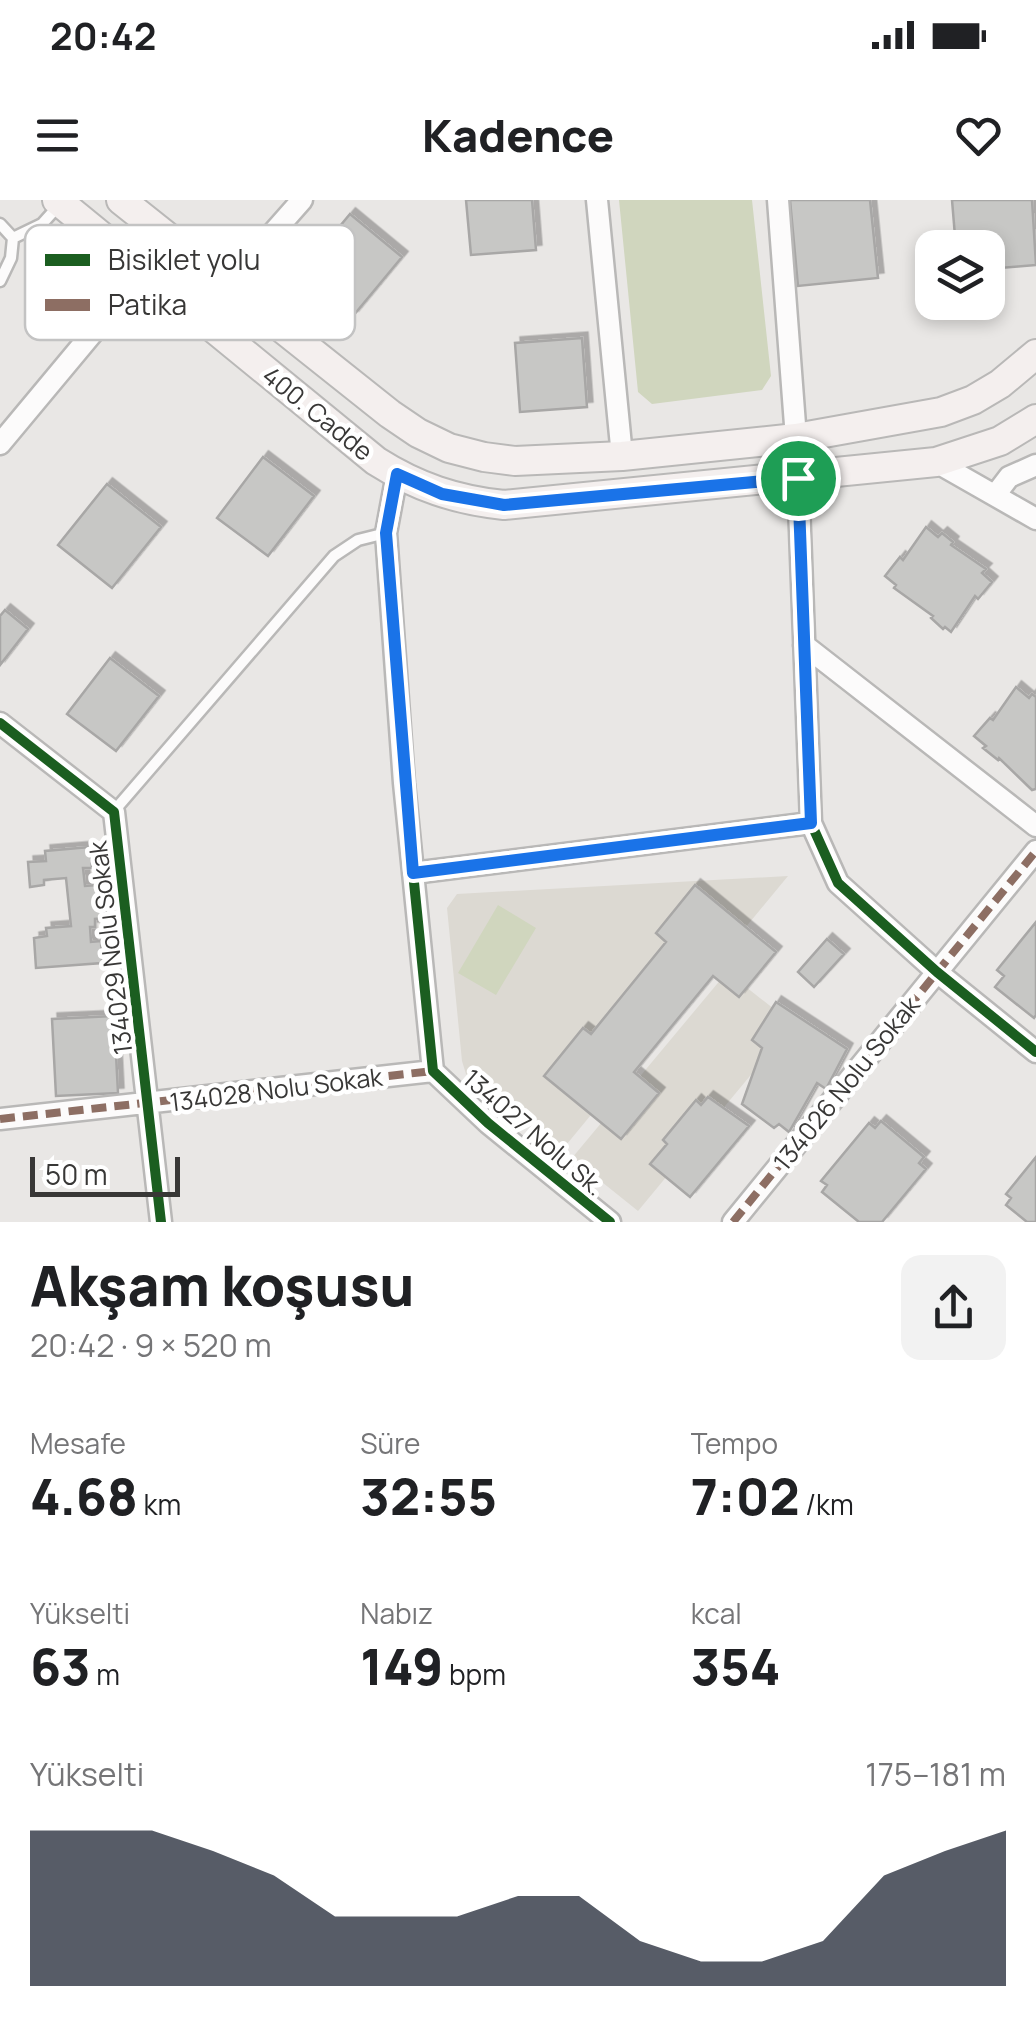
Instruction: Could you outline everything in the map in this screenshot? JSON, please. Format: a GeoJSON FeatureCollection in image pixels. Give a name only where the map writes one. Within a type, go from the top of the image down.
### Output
{"type":"FeatureCollection","features":[{"type":"Feature","properties":{"kind":"main road"},"geometry":{"type":"LineString","coordinates":[[120,200],[151,225]]}},
{"type":"Feature","properties":{"kind":"main road","name":"400. Cadde"},"geometry":{"type":"LineString","coordinates":[[59,202],[87,225]]}},
{"type":"Feature","properties":{"kind":"main road","name":"400. Cadde"},"geometry":{"type":"LineString","coordinates":[[228,340],[397,474],[442,494],[504,505],[936,462],[1000,441],[1036,419]]}},
{"type":"Feature","properties":{"kind":"main road"},"geometry":{"type":"LineString","coordinates":[[296,340],[418,433],[449,448],[516,461],[622,456],[796,438],[941,412],[1000,384],[1036,354]]}},
{"type":"Feature","properties":{"kind":"street"},"geometry":{"type":"LineString","coordinates":[[280,225],[302,200]]}},
{"type":"Feature","properties":{"kind":"street"},"geometry":{"type":"LineString","coordinates":[[597,200],[622,456]]}},
{"type":"Feature","properties":{"kind":"street"},"geometry":{"type":"LineString","coordinates":[[778,200],[796,438]]}},
{"type":"Feature","properties":{"kind":"street"},"geometry":{"type":"LineString","coordinates":[[0,444],[87,340]]}},
{"type":"Feature","properties":{"kind":"street"},"geometry":{"type":"LineString","coordinates":[[936,462],[1036,519]]}},
{"type":"Feature","properties":{"kind":"street"},"geometry":{"type":"LineString","coordinates":[[996,494],[1009,477],[1036,466]]}},
{"type":"Feature","properties":{"kind":"street","name":"134027 Nolu Sk."},"geometry":{"type":"LineString","coordinates":[[397,474],[386,533],[433,1070],[488,1123],[610,1222]]}},
{"type":"Feature","properties":{"kind":"street"},"geometry":{"type":"LineString","coordinates":[[798,478],[811,823],[838,883],[937,972],[1036,1052]]}},
{"type":"Feature","properties":{"kind":"street"},"geometry":{"type":"LineString","coordinates":[[804,645],[1036,826]]}},
{"type":"Feature","properties":{"kind":"street","name":"134029 Nolu Sokak"},"geometry":{"type":"LineString","coordinates":[[0,724],[114,812],[161,1222]]}},
{"type":"Feature","properties":{"kind":"street"},"geometry":{"type":"LineString","coordinates":[[413,873],[811,823]]}},
{"type":"Feature","properties":{"kind":"street","name":"134026 Nolu Sokak"},"geometry":{"type":"LineString","coordinates":[[733,1222],[1036,851]]}},
{"type":"Feature","properties":{"kind":"street","name":"134028 Nolu Sokak"},"geometry":{"type":"LineString","coordinates":[[0,1118],[433,1070]]}},
{"type":"Feature","properties":{"kind":"lane"},"geometry":{"type":"LineString","coordinates":[[40,225],[59,202]]}},
{"type":"Feature","properties":{"kind":"lane"},"geometry":{"type":"LineString","coordinates":[[0,224],[13,238],[11,258],[0,282]]}},
{"type":"Feature","properties":{"kind":"lane"},"geometry":{"type":"LineString","coordinates":[[13,238],[25,232]]}},
{"type":"Feature","properties":{"kind":"lane"},"geometry":{"type":"LineString","coordinates":[[114,812],[334,556],[358,540],[386,533]]}},
{"type":"Feature","properties":{"kind":"shaded area"},"geometry":{"type":"Polygon","coordinates":[[[788,876],[562,1150],[466,1074],[447,908],[457,894],[788,876]]]}},
{"type":"Feature","properties":{"kind":"shaded area"},"geometry":{"type":"Polygon","coordinates":[[[727,972],[793,1024],[638,1211],[572,1158],[727,972]]]}},
{"type":"Feature","properties":{"kind":"green space"},"geometry":{"type":"Polygon","coordinates":[[[619,200],[752,200],[771,376],[762,390],[652,404],[638,392],[619,200]]]}},
{"type":"Feature","properties":{"kind":"green space"},"geometry":{"type":"Polygon","coordinates":[[[498,905],[536,928],[496,995],[458,973],[498,905]]]}},
{"type":"Feature","properties":{"kind":"building"},"geometry":{"type":"Polygon","coordinates":[[[466,200],[532,200],[536,250],[471,255],[466,200]]]}},
{"type":"Feature","properties":{"kind":"building"},"geometry":{"type":"Polygon","coordinates":[[[790,200],[870,200],[878,278],[798,286],[790,200]]]}},
{"type":"Feature","properties":{"kind":"building"},"geometry":{"type":"Polygon","coordinates":[[[952,200],[1032,200],[1036,265],[1005,268],[1005,230],[954,230],[952,200]]]}},
{"type":"Feature","properties":{"kind":"building"},"geometry":{"type":"Polygon","coordinates":[[[350,214],[402,257],[355,314],[355,225],[341,225],[350,214]]]}},
{"type":"Feature","properties":{"kind":"building"},"geometry":{"type":"Polygon","coordinates":[[[582,338],[587,407],[520,412],[515,343],[582,338]]]}},
{"type":"Feature","properties":{"kind":"building"},"geometry":{"type":"Polygon","coordinates":[[[263,457],[314,496],[268,556],[217,518],[263,457]]]}},
{"type":"Feature","properties":{"kind":"building"},"geometry":{"type":"Polygon","coordinates":[[[107,484],[161,527],[112,588],[58,545],[107,484]]]}},
{"type":"Feature","properties":{"kind":"building"},"geometry":{"type":"Polygon","coordinates":[[[926,527],[938,537],[942,533],[953,542],[951,545],[986,569],[982,573],[992,582],[978,599],[975,596],[951,632],[894,588],[896,585],[885,576],[900,557],[903,560],[926,527]]]}},
{"type":"Feature","properties":{"kind":"building"},"geometry":{"type":"Polygon","coordinates":[[[5,610],[28,629],[0,665],[0,616],[5,610]]]}},
{"type":"Feature","properties":{"kind":"building"},"geometry":{"type":"Polygon","coordinates":[[[110,658],[159,696],[116,751],[67,714],[110,658]]]}},
{"type":"Feature","properties":{"kind":"building"},"geometry":{"type":"Polygon","coordinates":[[[1016,687],[1029,698],[1032,694],[1036,697],[1036,789],[1032,790],[974,736],[990,718],[993,720],[1016,687]]]}},
{"type":"Feature","properties":{"kind":"building"},"geometry":{"type":"Polygon","coordinates":[[[90,847],[92,868],[83,868],[85,886],[98,885],[99,895],[103,894],[105,918],[95,919],[95,927],[90,927],[91,942],[101,941],[102,963],[36,968],[34,938],[47,936],[46,928],[71,926],[66,878],[44,880],[44,885],[30,887],[28,862],[46,861],[45,851],[90,847]]]}},
{"type":"Feature","properties":{"kind":"building"},"geometry":{"type":"Polygon","coordinates":[[[695,885],[776,952],[739,997],[713,976],[634,1072],[659,1093],[621,1139],[544,1076],[583,1028],[591,1034],[666,942],[656,933],[695,885]]]}},
{"type":"Feature","properties":{"kind":"building"},"geometry":{"type":"Polygon","coordinates":[[[1036,922],[1034,1018],[995,987],[1004,976],[997,970],[1036,922]]]}},
{"type":"Feature","properties":{"kind":"building"},"geometry":{"type":"Polygon","coordinates":[[[827,939],[844,954],[814,987],[798,972],[827,939]]]}},
{"type":"Feature","properties":{"kind":"building"},"geometry":{"type":"Polygon","coordinates":[[[776,1002],[847,1049],[826,1089],[817,1083],[789,1132],[779,1124],[774,1128],[742,1104],[762,1048],[752,1040],[776,1002]]]}},
{"type":"Feature","properties":{"kind":"building"},"geometry":{"type":"Polygon","coordinates":[[[114,1016],[118,1093],[56,1096],[52,1019],[114,1016]]]}},
{"type":"Feature","properties":{"kind":"building"},"geometry":{"type":"Polygon","coordinates":[[[708,1097],[749,1126],[690,1197],[650,1164],[667,1144],[663,1140],[696,1100],[701,1105],[708,1097]]]}},
{"type":"Feature","properties":{"kind":"building"},"geometry":{"type":"Polygon","coordinates":[[[881,1121],[924,1157],[919,1163],[926,1169],[882,1222],[859,1222],[822,1192],[827,1185],[821,1181],[869,1123],[875,1128],[881,1121]]]}},
{"type":"Feature","properties":{"kind":"building"},"geometry":{"type":"Polygon","coordinates":[[[1036,1157],[1036,1222],[1027,1222],[1006,1205],[1011,1198],[1006,1194],[1036,1157]]]}},
{"type":"Feature","properties":{"kind":"marked path"},"geometry":{"type":"LineString","coordinates":[[413,873],[811,823]]}},
{"type":"Feature","properties":{"kind":"marked path"},"geometry":{"type":"LineString","coordinates":[[733,1222],[1036,851]]}},
{"type":"Feature","properties":{"kind":"marked path"},"geometry":{"type":"LineString","coordinates":[[0,1119],[433,1071]]}},
{"type":"Feature","properties":{"kind":"cycle path"},"geometry":{"type":"LineString","coordinates":[[397,474],[386,533],[404,783],[433,1071],[488,1123],[610,1222]]}},
{"type":"Feature","properties":{"kind":"cycle path"},"geometry":{"type":"LineString","coordinates":[[798,478],[811,823],[838,883],[937,972],[1036,1052]]}},
{"type":"Feature","properties":{"kind":"cycle path"},"geometry":{"type":"LineString","coordinates":[[0,723],[114,812],[161,1222]]}},
{"type":"Feature","properties":{"kind":"route"},"geometry":{"type":"LineString","coordinates":[[397,474],[442,494],[504,505],[798,478],[811,823],[413,873],[386,533],[397,474]]}}]}
